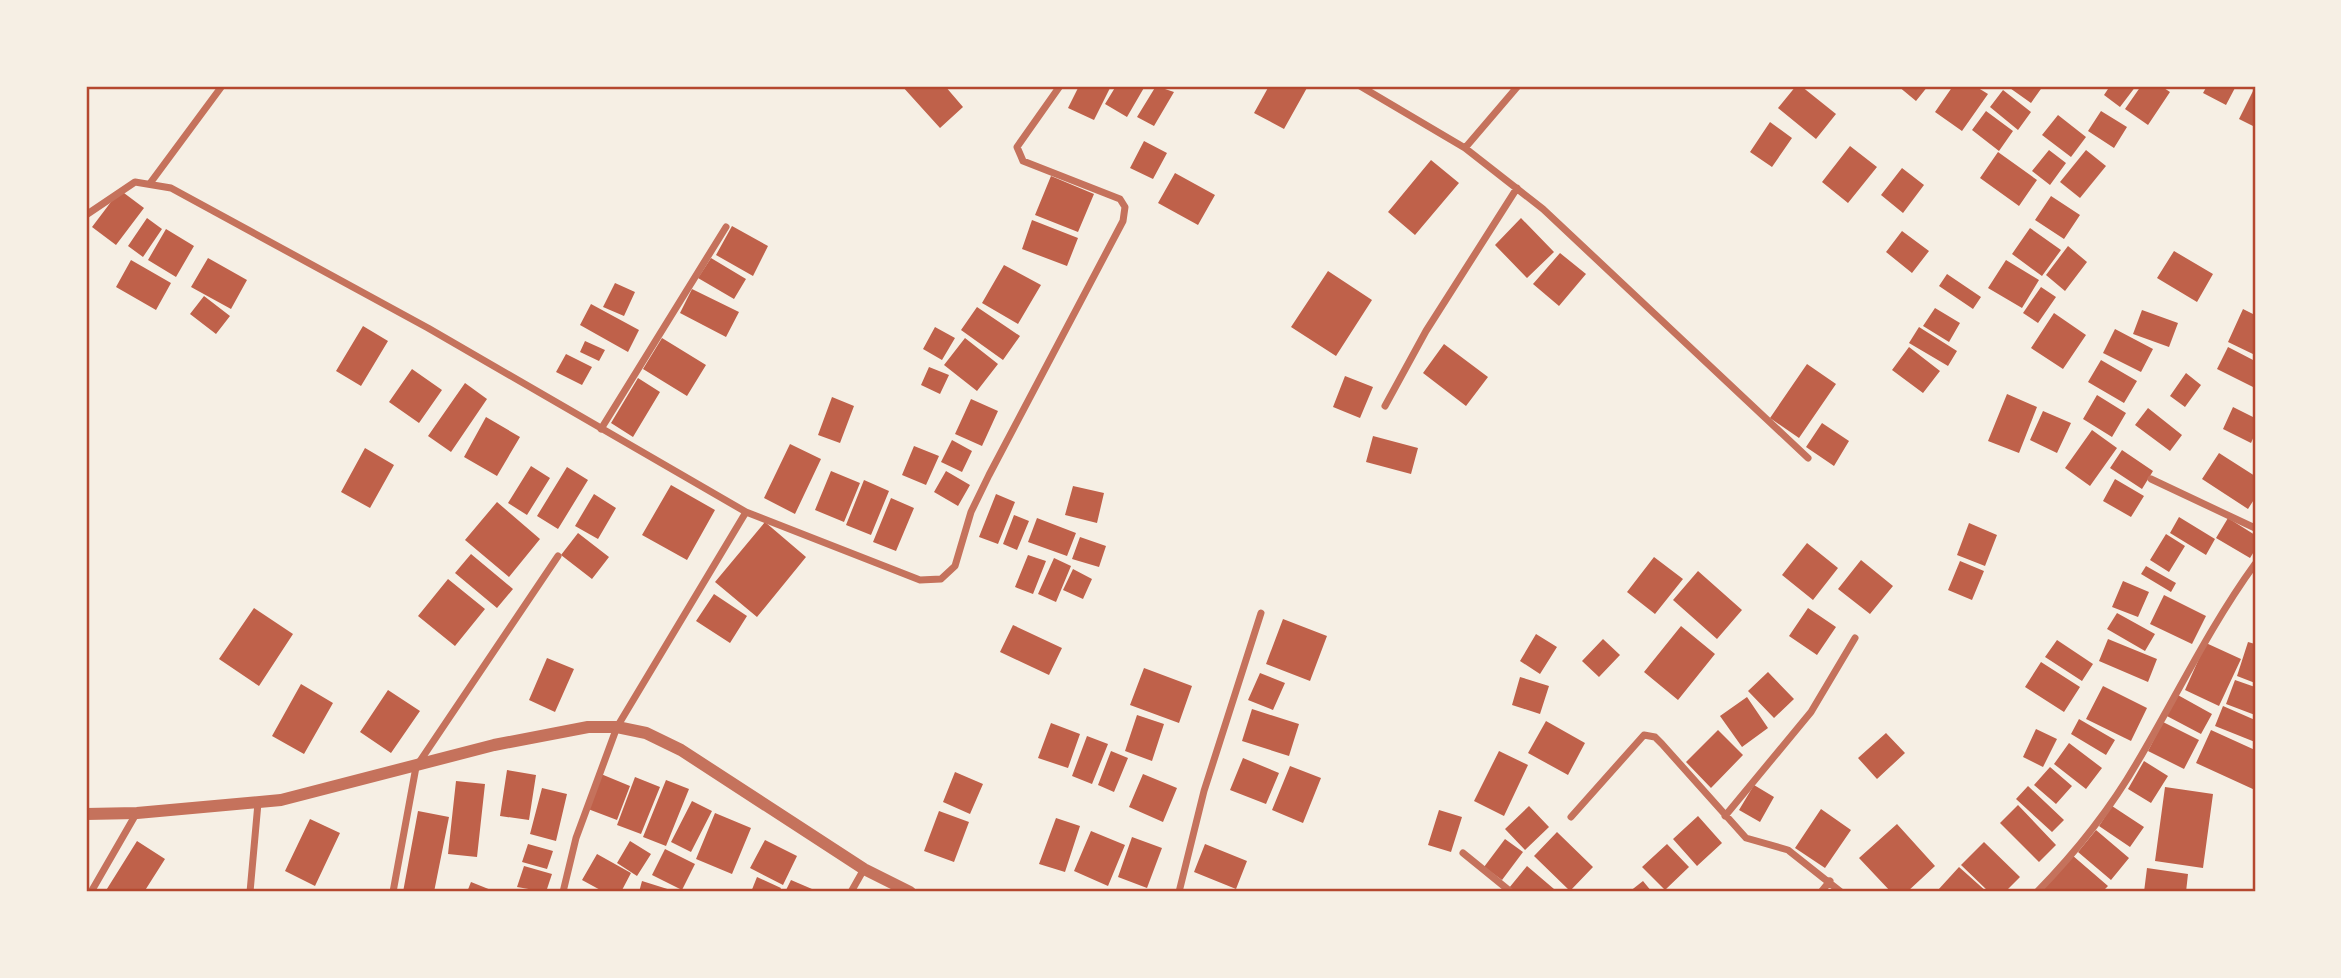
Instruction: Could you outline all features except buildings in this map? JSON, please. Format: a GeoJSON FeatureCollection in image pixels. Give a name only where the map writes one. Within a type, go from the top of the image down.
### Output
{"type":"FeatureCollection","features":[{"type":"Feature","properties":{"kind":"street"},"geometry":{"type":"LineString","coordinates":[[151,182],[222,86]]}},
{"type":"Feature","properties":{"kind":"street"},"geometry":{"type":"LineString","coordinates":[[86,215],[135,182],[151,182],[171,188],[403,314],[746,512],[920,580],[941,579],[955,566],[971,512],[989,475],[1123,221],[1125,207],[1120,199],[1023,161],[1017,155],[1017,147],[1060,86]]}},
{"type":"Feature","properties":{"kind":"street"},"geometry":{"type":"LineString","coordinates":[[1360,86],[1465,148],[1543,208],[1808,458]]}},
{"type":"Feature","properties":{"kind":"street"},"geometry":{"type":"LineString","coordinates":[[1465,148],[1518,86]]}},
{"type":"Feature","properties":{"kind":"street"},"geometry":{"type":"LineString","coordinates":[[1385,405],[1426,331],[1517,188]]}},
{"type":"Feature","properties":{"kind":"street"},"geometry":{"type":"LineString","coordinates":[[601,429],[726,228]]}},
{"type":"Feature","properties":{"kind":"street"},"geometry":{"type":"LineString","coordinates":[[2151,479],[2255,528]]}},
{"type":"Feature","properties":{"kind":"street"},"geometry":{"type":"LineString","coordinates":[[563,892],[576,838],[617,727],[746,512]]}},
{"type":"Feature","properties":{"kind":"street"},"geometry":{"type":"LineString","coordinates":[[393,892],[416,767],[558,556]]}},
{"type":"Feature","properties":{"kind":"street"},"geometry":{"type":"LineString","coordinates":[[2037,892],[2096,823],[2137,763],[2230,599],[2255,564]]}},
{"type":"Feature","properties":{"kind":"street"},"geometry":{"type":"LineString","coordinates":[[1179,892],[1204,791],[1261,614]]}},
{"type":"Feature","properties":{"kind":"street"},"geometry":{"type":"LineString","coordinates":[[1725,816],[1811,712],[1855,638]]}},
{"type":"Feature","properties":{"kind":"street"},"geometry":{"type":"LineString","coordinates":[[86,814],[137,813],[258,803],[416,767],[495,745],[588,727],[617,727],[646,733],[681,750],[864,869],[910,892]]}},
{"type":"Feature","properties":{"kind":"street"},"geometry":{"type":"LineString","coordinates":[[1571,817],[1644,734],[1648,734],[1662,744],[1746,838],[1788,850],[1841,892]]}},
{"type":"Feature","properties":{"kind":"street"},"geometry":{"type":"LineString","coordinates":[[250,892],[258,803]]}},
{"type":"Feature","properties":{"kind":"street"},"geometry":{"type":"LineString","coordinates":[[92,892],[137,813]]}},
{"type":"Feature","properties":{"kind":"street"},"geometry":{"type":"LineString","coordinates":[[1463,853],[1511,892]]}},
{"type":"Feature","properties":{"kind":"street"},"geometry":{"type":"LineString","coordinates":[[850,892],[864,869]]}},
{"type":"Feature","properties":{"kind":"street"},"geometry":{"type":"LineString","coordinates":[[1821,892],[1830,881]]}}]}
